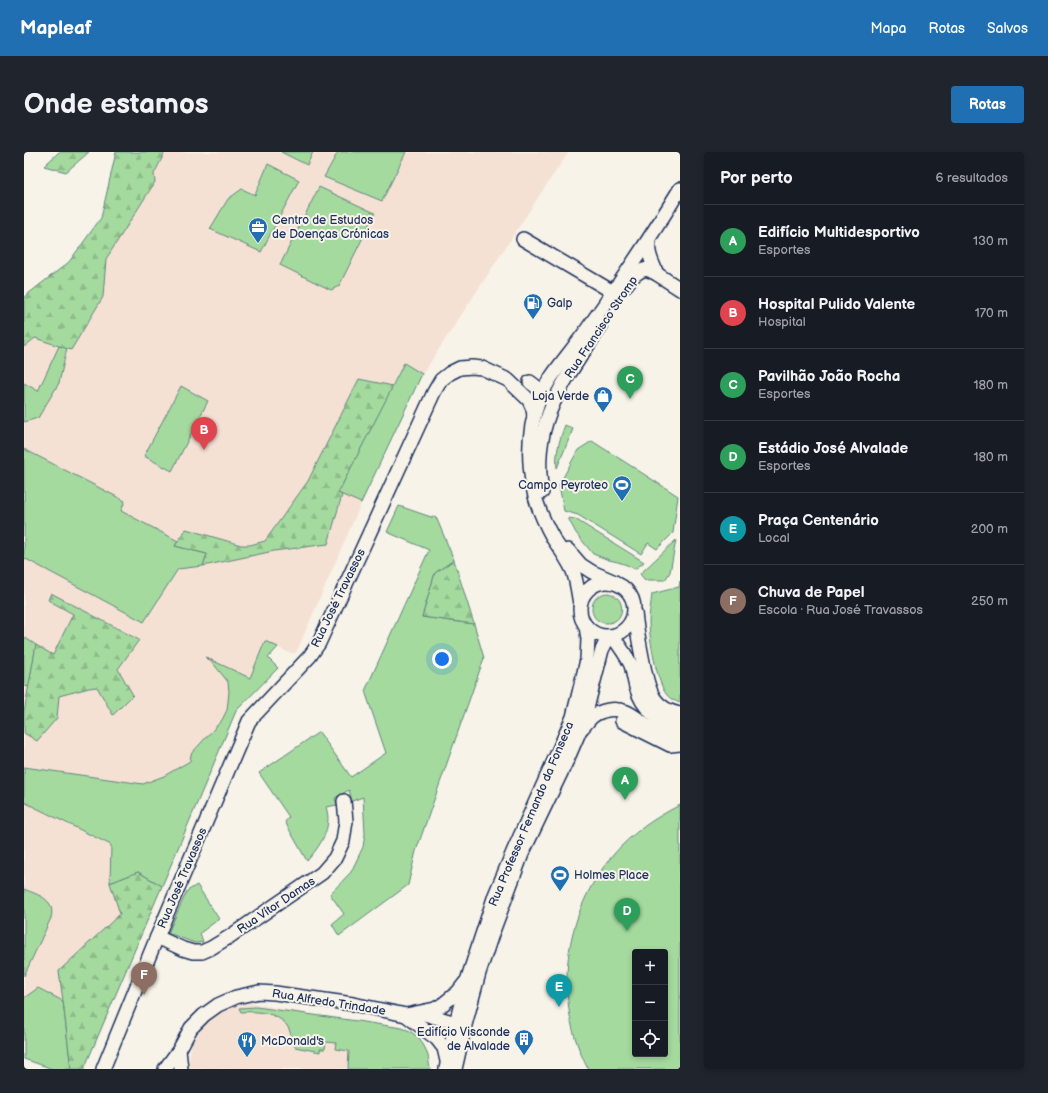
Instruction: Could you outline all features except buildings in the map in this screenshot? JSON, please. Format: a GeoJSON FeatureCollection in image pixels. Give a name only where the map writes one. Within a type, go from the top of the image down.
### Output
{"type":"FeatureCollection","features":[{"type":"Feature","properties":{"kind":"street","name":"Rua Francisco Stromp"},"geometry":{"type":"LineString","coordinates":[[580,604],[573,571],[567,558],[546,526],[533,490],[529,460],[534,416],[538,403],[551,378],[579,341],[649,240],[680,189]]}},
{"type":"Feature","properties":{"kind":"street"},"geometry":{"type":"LineString","coordinates":[[523,239],[613,292]]}},
{"type":"Feature","properties":{"kind":"street"},"geometry":{"type":"LineString","coordinates":[[649,240],[649,256],[657,274]]}},
{"type":"Feature","properties":{"kind":"street","name":"Rua Francisco Stromp"},"geometry":{"type":"LineString","coordinates":[[615,582],[592,572],[573,557],[566,548],[552,522],[544,500],[540,480],[541,441],[553,403],[561,386],[631,278],[637,273],[647,269],[680,289]]}},
{"type":"Feature","properties":{"kind":"street","name":"Rua José Travassos"},"geometry":{"type":"LineString","coordinates":[[103,1069],[249,720],[310,656],[319,643],[434,392],[441,380],[460,368],[482,368],[508,380],[529,400],[534,416]]}},
{"type":"Feature","properties":{"kind":"street","name":"Rua José Travassos"},"geometry":{"type":"LineString","coordinates":[[508,380],[534,383],[542,382],[551,378]]}},
{"type":"Feature","properties":{"kind":"street"},"geometry":{"type":"LineString","coordinates":[[530,382],[543,392],[545,398],[546,408],[544,428]]}},
{"type":"Feature","properties":{"kind":"street"},"geometry":{"type":"LineString","coordinates":[[635,607],[634,617],[629,626],[622,632],[611,636],[600,635],[592,632],[586,626],[580,615],[580,604],[583,595],[589,588],[597,583],[606,581],[615,582],[629,591],[635,607],[640,648],[650,691],[654,698],[663,707],[680,714]]}},
{"type":"Feature","properties":{"kind":"street","name":"Rua Professor Fernando da Fonseca"},"geometry":{"type":"LineString","coordinates":[[449,1066],[460,1024],[467,981],[495,895],[573,717],[587,660],[588,638],[586,626]]}},
{"type":"Feature","properties":{"kind":"street"},"geometry":{"type":"LineString","coordinates":[[611,636],[632,667],[639,695],[646,708],[657,718],[675,726],[680,726]]}},
{"type":"Feature","properties":{"kind":"street","name":"Rua Professor Fernando da Fonseca"},"geometry":{"type":"LineString","coordinates":[[460,1024],[522,854],[580,730],[602,650],[611,636]]}},
{"type":"Feature","properties":{"kind":"street"},"geometry":{"type":"LineString","coordinates":[[580,730],[594,715],[605,710],[621,709],[656,730],[680,734]]}},
{"type":"Feature","properties":{"kind":"street"},"geometry":{"type":"LineString","coordinates":[[622,721],[670,745],[680,744]]}},
{"type":"Feature","properties":{"kind":"street","name":"Rua Vítor Damas"},"geometry":{"type":"LineString","coordinates":[[157,937],[183,949],[193,952],[202,952],[229,937],[322,873],[335,858],[343,841],[346,821],[344,801]]}},
{"type":"Feature","properties":{"kind":"street","name":"Rua Alfredo Trindade"},"geometry":{"type":"LineString","coordinates":[[412,1013],[435,1009],[442,1005],[458,992],[467,981]]}},
{"type":"Feature","properties":{"kind":"street","name":"Rua Alfredo Trindade"},"geometry":{"type":"LineString","coordinates":[[165,1069],[179,1050],[190,1028],[204,1015],[218,1005],[236,996],[260,992],[412,1013],[460,1024]]}},
{"type":"Feature","properties":{"kind":"street","name":"Rua Alfredo Trindade"},"geometry":{"type":"LineString","coordinates":[[412,1013],[444,1048],[449,1066]]}},
{"type":"Feature","properties":{"kind":"street"},"geometry":{"type":"LineString","coordinates":[[179,1050],[181,1069]]}},
{"type":"Feature","properties":{"kind":"shaded area"},"geometry":{"type":"Polygon","coordinates":[[[165,152],[569,152],[407,398],[296,653],[290,653],[265,642],[84,1069],[53,1069],[24,1059],[24,304],[115,231],[154,174],[165,152]]]}},
{"type":"Feature","properties":{"kind":"shaded area"},"geometry":{"type":"Polygon","coordinates":[[[249,1003],[408,1031],[425,1069],[188,1069],[192,1043],[202,1027],[213,1015],[232,1007],[249,1003]]]}},
{"type":"Feature","properties":{"kind":"green space"},"geometry":{"type":"Polygon","coordinates":[[[59,152],[89,152],[66,172],[44,166],[59,152]]]}},
{"type":"Feature","properties":{"kind":"green space"},"geometry":{"type":"Polygon","coordinates":[[[116,152],[165,152],[154,174],[155,182],[106,259],[103,297],[71,350],[35,338],[24,347],[24,297],[69,262],[101,218],[116,152]]]}},
{"type":"Feature","properties":{"kind":"green space"},"geometry":{"type":"Polygon","coordinates":[[[281,152],[313,152],[307,165],[281,152]]]}},
{"type":"Feature","properties":{"kind":"green space"},"geometry":{"type":"Polygon","coordinates":[[[338,152],[406,152],[382,201],[324,177],[338,152]]]}},
{"type":"Feature","properties":{"kind":"green space"},"geometry":{"type":"Polygon","coordinates":[[[268,164],[299,180],[261,252],[210,229],[228,199],[242,189],[255,195],[268,164]]]}},
{"type":"Feature","properties":{"kind":"green space"},"geometry":{"type":"Polygon","coordinates":[[[319,187],[375,213],[339,286],[331,290],[280,265],[319,187]]]}},
{"type":"Feature","properties":{"kind":"green space"},"geometry":{"type":"Polygon","coordinates":[[[59,346],[67,348],[59,383],[38,418],[24,422],[24,383],[38,391],[59,346]]]}},
{"type":"Feature","properties":{"kind":"green space"},"geometry":{"type":"Polygon","coordinates":[[[404,363],[422,374],[361,503],[338,493],[404,363]]]}},
{"type":"Feature","properties":{"kind":"green space"},"geometry":{"type":"Polygon","coordinates":[[[359,379],[393,386],[338,493],[342,495],[328,544],[274,551],[203,566],[207,554],[175,546],[186,529],[241,545],[250,545],[265,541],[308,481],[359,379]]]}},
{"type":"Feature","properties":{"kind":"green space"},"geometry":{"type":"Polygon","coordinates":[[[181,386],[208,401],[172,471],[144,456],[181,386]]]}},
{"type":"Feature","properties":{"kind":"green space"},"geometry":{"type":"Polygon","coordinates":[[[565,425],[573,429],[557,468],[557,451],[565,425]]]}},
{"type":"Feature","properties":{"kind":"green space","name":"Campo Peyroteo"},"geometry":{"type":"Polygon","coordinates":[[[592,441],[678,496],[673,533],[657,549],[648,543],[641,554],[578,515],[564,511],[559,485],[578,450],[592,441]]]}},
{"type":"Feature","properties":{"kind":"green space"},"geometry":{"type":"Polygon","coordinates":[[[24,449],[125,501],[121,511],[178,541],[175,546],[207,554],[203,566],[178,569],[144,622],[24,558],[24,449]]]}},
{"type":"Feature","properties":{"kind":"green space"},"geometry":{"type":"Polygon","coordinates":[[[399,506],[431,517],[436,517],[454,560],[435,573],[422,617],[474,624],[484,658],[416,851],[408,885],[339,936],[332,924],[344,914],[330,894],[351,872],[363,847],[365,834],[363,797],[352,801],[349,790],[335,798],[337,805],[326,807],[328,822],[324,836],[321,843],[307,861],[285,822],[289,817],[259,773],[319,732],[351,777],[386,753],[365,691],[429,550],[387,532],[399,506]]]}},
{"type":"Feature","properties":{"kind":"green space"},"geometry":{"type":"Polygon","coordinates":[[[568,518],[575,519],[644,562],[635,569],[593,554],[576,533],[568,518]]]}},
{"type":"Feature","properties":{"kind":"green space"},"geometry":{"type":"Polygon","coordinates":[[[676,540],[670,572],[665,580],[645,580],[640,574],[676,540]]]}},
{"type":"Feature","properties":{"kind":"green space"},"geometry":{"type":"Polygon","coordinates":[[[454,560],[474,624],[422,617],[435,573],[454,560]]]}},
{"type":"Feature","properties":{"kind":"green space"},"geometry":{"type":"Polygon","coordinates":[[[680,581],[680,703],[668,696],[663,689],[652,649],[649,622],[652,594],[679,587],[680,581]]]}},
{"type":"Feature","properties":{"kind":"green space"},"geometry":{"type":"Polygon","coordinates":[[[51,593],[139,640],[118,669],[133,695],[113,715],[97,687],[59,696],[57,718],[37,741],[24,733],[24,712],[36,645],[53,655],[73,614],[48,600],[51,593]]]}},
{"type":"Feature","properties":{"kind":"green space"},"geometry":{"type":"Polygon","coordinates":[[[608,593],[614,595],[619,600],[622,610],[617,619],[606,623],[595,618],[592,608],[596,598],[608,593]]]}},
{"type":"Feature","properties":{"kind":"green space"},"geometry":{"type":"Polygon","coordinates":[[[24,637],[36,645],[29,687],[24,686],[24,637]]]}},
{"type":"Feature","properties":{"kind":"green space"},"geometry":{"type":"Polygon","coordinates":[[[265,641],[278,647],[268,658],[278,668],[236,711],[162,886],[138,872],[110,883],[111,845],[24,802],[24,767],[143,784],[164,776],[190,761],[191,754],[222,720],[227,710],[229,692],[228,682],[212,662],[205,657],[250,678],[265,641]]]}},
{"type":"Feature","properties":{"kind":"green space"},"geometry":{"type":"Polygon","coordinates":[[[680,805],[680,1069],[588,1069],[577,1042],[570,1014],[567,986],[568,957],[574,929],[583,902],[597,877],[621,846],[636,832],[653,820],[680,805]]]}},
{"type":"Feature","properties":{"kind":"green space"},"geometry":{"type":"Polygon","coordinates":[[[138,872],[162,886],[84,1069],[71,1069],[59,971],[120,914],[110,883],[138,872]]]}},
{"type":"Feature","properties":{"kind":"green space"},"geometry":{"type":"Polygon","coordinates":[[[197,885],[219,919],[200,933],[203,942],[195,943],[168,933],[187,891],[197,885]]]}},
{"type":"Feature","properties":{"kind":"green space"},"geometry":{"type":"Polygon","coordinates":[[[24,889],[45,899],[51,906],[52,912],[51,918],[24,976],[24,889]]]}},
{"type":"Feature","properties":{"kind":"green space"},"geometry":{"type":"Polygon","coordinates":[[[38,988],[63,1001],[71,1069],[53,1069],[24,1059],[24,998],[38,988]]]}},
{"type":"Feature","properties":{"kind":"green space"},"geometry":{"type":"Polygon","coordinates":[[[256,1007],[402,1028],[410,1031],[420,1039],[428,1056],[430,1069],[348,1069],[349,1051],[335,1049],[336,1043],[326,1042],[325,1049],[320,1049],[320,1052],[295,1047],[289,1029],[280,1019],[261,1012],[241,1012],[239,1008],[256,1007]]]}},
{"type":"Feature","properties":{"kind":"place","name":"Centro de Estudos de Doenças Crónicas"},"geometry":{"type":"Point","coordinates":[258,244]}},
{"type":"Feature","properties":{"kind":"place","name":"Galp"},"geometry":{"type":"Point","coordinates":[533,320]}},
{"type":"Feature","properties":{"kind":"place","name":"Pavilhão João Rocha"},"geometry":{"type":"Point","coordinates":[630,399]}},
{"type":"Feature","properties":{"kind":"place","name":"Loja Verde"},"geometry":{"type":"Point","coordinates":[603,413]}},
{"type":"Feature","properties":{"kind":"place","name":"Hospital Pulido Valente"},"geometry":{"type":"Point","coordinates":[204,450]}},
{"type":"Feature","properties":{"kind":"place","name":"Campo Peyroteo"},"geometry":{"type":"Point","coordinates":[622,502]}},
{"type":"Feature","properties":{"kind":"place","name":"Edifício Multidesportivo"},"geometry":{"type":"Point","coordinates":[625,800]}},
{"type":"Feature","properties":{"kind":"place","name":"Holmes Place"},"geometry":{"type":"Point","coordinates":[560,892]}},
{"type":"Feature","properties":{"kind":"place","name":"Estádio José Alvalade"},"geometry":{"type":"Point","coordinates":[627,931]}},
{"type":"Feature","properties":{"kind":"place","name":"Chuva de Papel"},"geometry":{"type":"Point","coordinates":[144,995]}},
{"type":"Feature","properties":{"kind":"place","name":"Praça Centenário"},"geometry":{"type":"Point","coordinates":[559,1007]}},
{"type":"Feature","properties":{"kind":"place","name":"Edifício Visconde de Alvalade"},"geometry":{"type":"Point","coordinates":[524,1056]}},
{"type":"Feature","properties":{"kind":"place","name":"McDonald's"},"geometry":{"type":"Point","coordinates":[247,1058]}}]}
